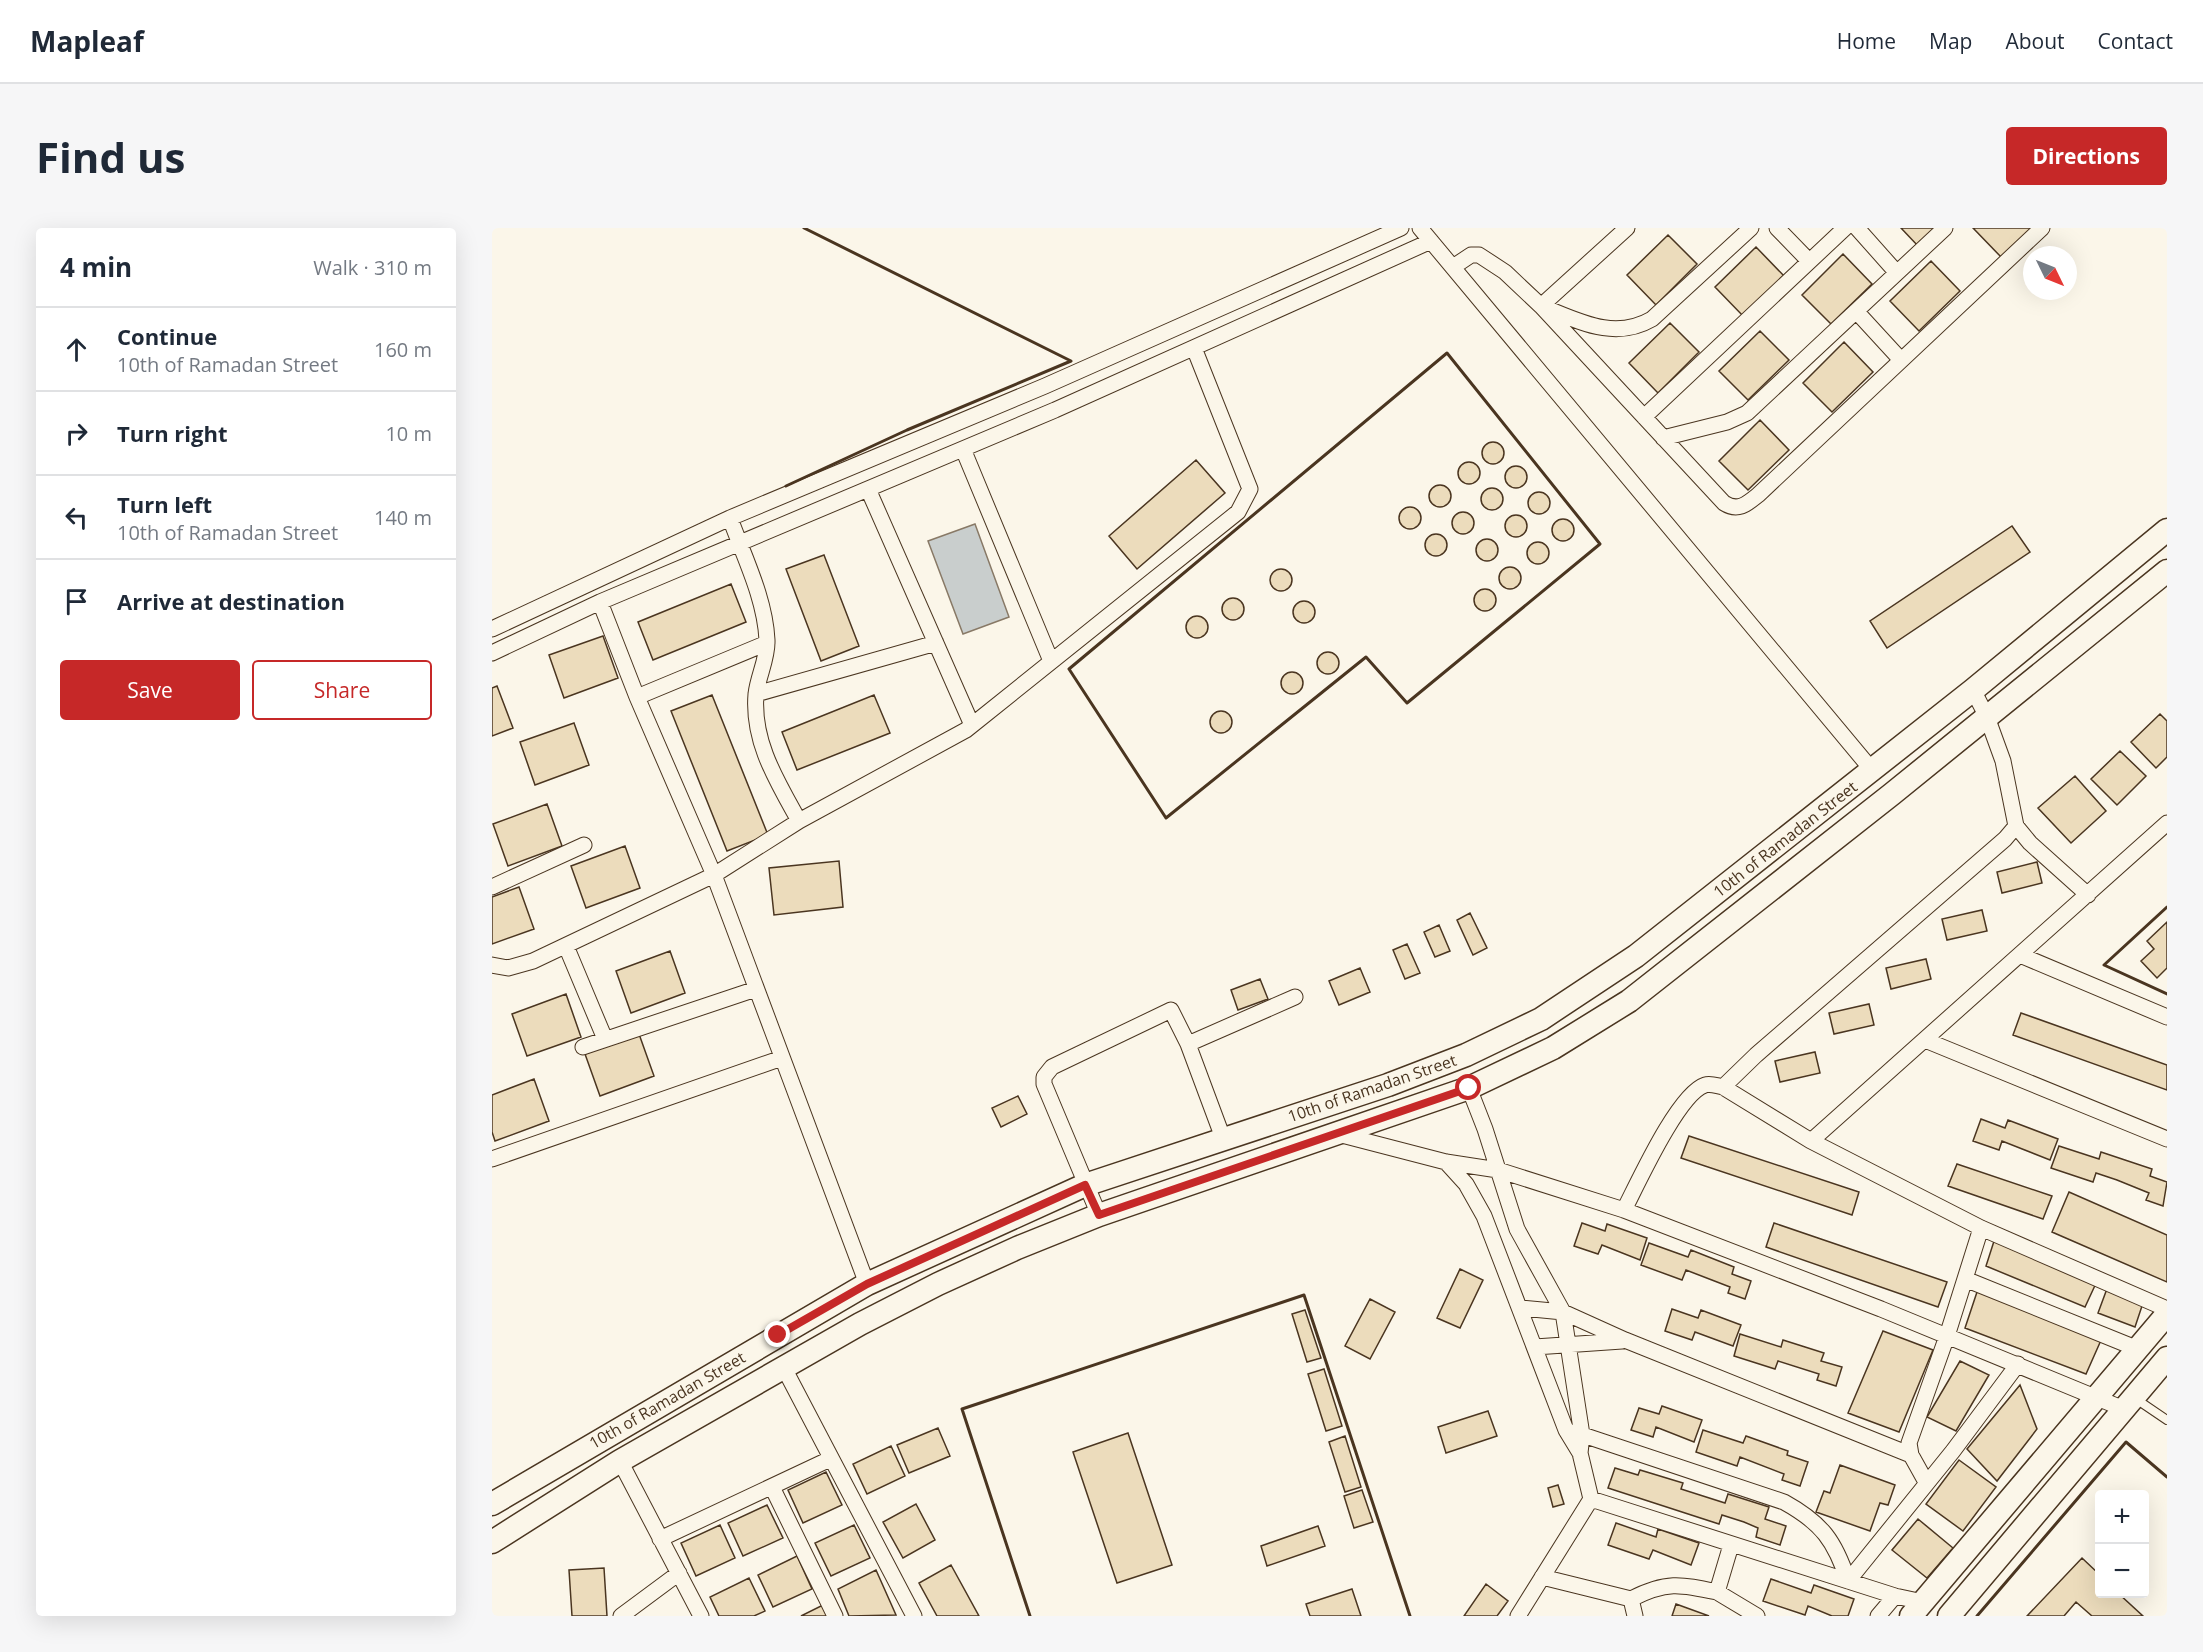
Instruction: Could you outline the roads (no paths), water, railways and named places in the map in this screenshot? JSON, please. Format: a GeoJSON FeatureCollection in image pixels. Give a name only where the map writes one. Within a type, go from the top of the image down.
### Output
{"type":"FeatureCollection","features":[{"type":"Feature","properties":{"kind":"main road","name":"10th of Ramadan Street"},"geometry":{"type":"LineString","coordinates":[[492,1504],[867,1284],[1085,1185],[1389,1085],[1466,1055],[1541,1019],[1636,956],[1973,690],[2167,530]]}},
{"type":"Feature","properties":{"kind":"main road","name":"10th of Ramadan Street"},"geometry":{"type":"LineString","coordinates":[[492,1542],[620,1461],[860,1324],[938,1284],[1017,1248],[1099,1215],[1469,1088],[1552,1048],[1629,1001],[2167,571]]}},
{"type":"Feature","properties":{"kind":"main road"},"geometry":{"type":"LineString","coordinates":[[1917,1609],[2167,1314]]}},
{"type":"Feature","properties":{"kind":"main road"},"geometry":{"type":"LineString","coordinates":[[1950,1616],[2167,1358]]}},
{"type":"Feature","properties":{"kind":"street"},"geometry":{"type":"LineString","coordinates":[[492,629],[730,518],[1045,386],[1401,228]]}},
{"type":"Feature","properties":{"kind":"street"},"geometry":{"type":"LineString","coordinates":[[1420,228],[1872,770]]}},
{"type":"Feature","properties":{"kind":"street"},"geometry":{"type":"LineString","coordinates":[[1541,306],[1627,228]]}},
{"type":"Feature","properties":{"kind":"street"},"geometry":{"type":"LineString","coordinates":[[1541,306],[1600,328],[1623,330],[1638,327],[1652,319],[1751,228]]}},
{"type":"Feature","properties":{"kind":"street"},"geometry":{"type":"LineString","coordinates":[[1777,228],[1809,261]]}},
{"type":"Feature","properties":{"kind":"street"},"geometry":{"type":"LineString","coordinates":[[1644,417],[1845,228]]}},
{"type":"Feature","properties":{"kind":"street"},"geometry":{"type":"LineString","coordinates":[[1857,228],[1897,273]]}},
{"type":"Feature","properties":{"kind":"street"},"geometry":{"type":"LineString","coordinates":[[1663,438],[1727,422],[1747,413],[1945,228]]}},
{"type":"Feature","properties":{"kind":"street"},"geometry":{"type":"LineString","coordinates":[[1452,267],[1472,255],[1488,259],[1541,306],[1724,503],[1733,508],[1746,506],[2042,228]]}},
{"type":"Feature","properties":{"kind":"street"},"geometry":{"type":"LineString","coordinates":[[492,653],[738,541],[963,449],[1431,241]]}},
{"type":"Feature","properties":{"kind":"street"},"geometry":{"type":"LineString","coordinates":[[1856,310],[1901,360]]}},
{"type":"Feature","properties":{"kind":"street"},"geometry":{"type":"LineString","coordinates":[[492,965],[518,967],[714,875],[799,821],[952,739],[1238,512],[1248,497],[1250,489],[1194,348]]}},
{"type":"Feature","properties":{"kind":"street"},"geometry":{"type":"LineString","coordinates":[[963,449],[1051,661]]}},
{"type":"Feature","properties":{"kind":"street"},"geometry":{"type":"LineString","coordinates":[[868,489],[972,725]]}},
{"type":"Feature","properties":{"kind":"street"},"geometry":{"type":"LineString","coordinates":[[730,518],[762,610],[767,643],[756,694],[757,726],[763,752],[799,821]]}},
{"type":"Feature","properties":{"kind":"street"},"geometry":{"type":"LineString","coordinates":[[600,602],[637,697],[714,875],[867,1284]]}},
{"type":"Feature","properties":{"kind":"street"},"geometry":{"type":"LineString","coordinates":[[637,697],[767,643]]}},
{"type":"Feature","properties":{"kind":"street"},"geometry":{"type":"LineString","coordinates":[[756,694],[936,643]]}},
{"type":"Feature","properties":{"kind":"street"},"geometry":{"type":"LineString","coordinates":[[1973,690],[1987,717],[2003,761],[2016,826],[2030,843],[2088,895]]}},
{"type":"Feature","properties":{"kind":"street"},"geometry":{"type":"LineString","coordinates":[[1811,1141],[2167,823]]}},
{"type":"Feature","properties":{"kind":"street"},"geometry":{"type":"LineString","coordinates":[[1723,1088],[1765,1047],[2005,839],[2016,826]]}},
{"type":"Feature","properties":{"kind":"street"},"geometry":{"type":"LineString","coordinates":[[492,887],[584,845]]}},
{"type":"Feature","properties":{"kind":"street"},"geometry":{"type":"LineString","coordinates":[[566,946],[605,1040]]}},
{"type":"Feature","properties":{"kind":"street"},"geometry":{"type":"LineString","coordinates":[[2020,955],[2167,1017]]}},
{"type":"Feature","properties":{"kind":"street"},"geometry":{"type":"LineString","coordinates":[[583,1047],[756,989]]}},
{"type":"Feature","properties":{"kind":"street"},"geometry":{"type":"LineString","coordinates":[[1188,1044],[1295,997]]}},
{"type":"Feature","properties":{"kind":"street"},"geometry":{"type":"LineString","coordinates":[[1099,1215],[1044,1084],[1047,1071],[1167,1010],[1174,1013],[1188,1044],[1223,1138]]}},
{"type":"Feature","properties":{"kind":"street"},"geometry":{"type":"LineString","coordinates":[[1925,1040],[2167,1138]]}},
{"type":"Feature","properties":{"kind":"street"},"geometry":{"type":"LineString","coordinates":[[492,1159],[782,1058]]}},
{"type":"Feature","properties":{"kind":"street"},"geometry":{"type":"LineString","coordinates":[[1624,1210],[1682,1104],[1705,1085],[1723,1088],[1811,1141],[1981,1228],[2167,1308]]}},
{"type":"Feature","properties":{"kind":"street"},"geometry":{"type":"LineString","coordinates":[[1469,1088],[1520,1237],[1563,1312],[1582,1435],[1580,1453]]}},
{"type":"Feature","properties":{"kind":"street"},"geometry":{"type":"LineString","coordinates":[[1337,1133],[1446,1162],[1498,1170],[1624,1210],[2018,1364],[2097,1398],[2129,1403]]}},
{"type":"Feature","properties":{"kind":"street"},"geometry":{"type":"LineString","coordinates":[[1446,1162],[1476,1198],[1521,1308],[1566,1430],[1580,1453],[1591,1499],[1518,1616]]}},
{"type":"Feature","properties":{"kind":"street"},"geometry":{"type":"LineString","coordinates":[[1926,1482],[1911,1455],[1909,1443],[1947,1336],[1981,1228]]}},
{"type":"Feature","properties":{"kind":"street"},"geometry":{"type":"LineString","coordinates":[[1965,1279],[2138,1349]]}},
{"type":"Feature","properties":{"kind":"street"},"geometry":{"type":"LineString","coordinates":[[1521,1308],[1563,1312],[1624,1340],[1911,1455]]}},
{"type":"Feature","properties":{"kind":"street"},"geometry":{"type":"LineString","coordinates":[[1535,1347],[1624,1340]]}},
{"type":"Feature","properties":{"kind":"street"},"geometry":{"type":"LineString","coordinates":[[1848,1581],[1953,1451],[2018,1364]]}},
{"type":"Feature","properties":{"kind":"street"},"geometry":{"type":"LineString","coordinates":[[784,1368],[914,1616]]}},
{"type":"Feature","properties":{"kind":"street"},"geometry":{"type":"LineString","coordinates":[[1566,1430],[1784,1502],[1815,1524],[1834,1544],[1848,1581]]}},
{"type":"Feature","properties":{"kind":"street"},"geometry":{"type":"LineString","coordinates":[[660,1539],[830,1459]]}},
{"type":"Feature","properties":{"kind":"street"},"geometry":{"type":"LineString","coordinates":[[620,1461],[701,1616]]}},
{"type":"Feature","properties":{"kind":"street"},"geometry":{"type":"LineString","coordinates":[[772,1486],[835,1616]]}},
{"type":"Feature","properties":{"kind":"street"},"geometry":{"type":"LineString","coordinates":[[1591,1499],[1895,1596],[1917,1609]]}},
{"type":"Feature","properties":{"kind":"street"},"geometry":{"type":"LineString","coordinates":[[1717,1592],[1731,1545]]}},
{"type":"Feature","properties":{"kind":"street"},"geometry":{"type":"LineString","coordinates":[[621,1616],[679,1574]]}},
{"type":"Feature","properties":{"kind":"street"},"geometry":{"type":"LineString","coordinates":[[1542,1577],[1631,1599],[1653,1588],[1678,1584],[1717,1592],[1757,1616]]}},
{"type":"Feature","properties":{"kind":"street"},"geometry":{"type":"LineString","coordinates":[[1878,1616],[1895,1596]]}},
{"type":"Feature","properties":{"kind":"street"},"geometry":{"type":"LineString","coordinates":[[1631,1599],[1635,1616]]}},
{"type":"Feature","properties":{"kind":"lane"},"geometry":{"type":"LineString","coordinates":[[2129,1403],[2167,1420]]}}]}
